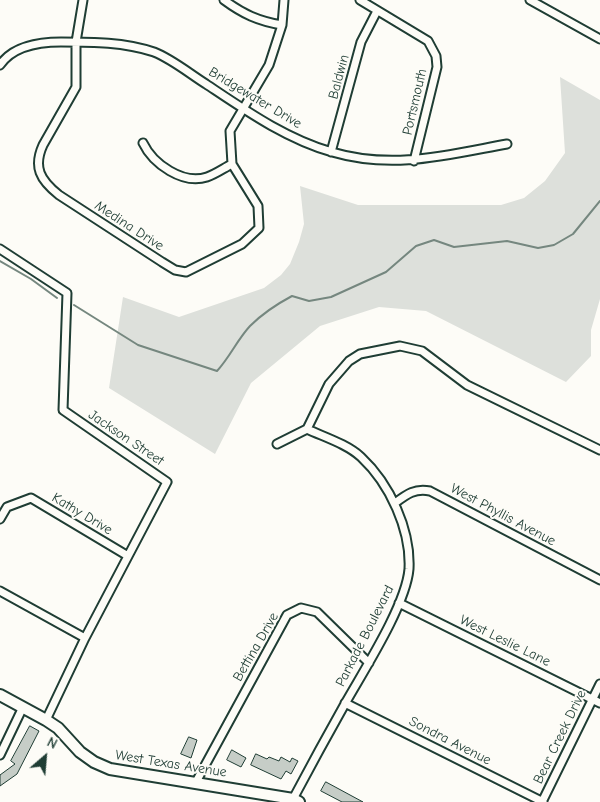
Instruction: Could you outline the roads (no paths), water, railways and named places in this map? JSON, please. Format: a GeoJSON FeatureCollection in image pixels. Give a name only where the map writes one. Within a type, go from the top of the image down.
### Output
{"type":"FeatureCollection","features":[{"type":"Feature","properties":{"kind":"street","name":"Medina Drive"},"geometry":{"type":"LineString","coordinates":[[83,0],[76,42],[76,87],[43,145],[37,164],[41,178],[47,186],[175,270],[186,272],[242,244],[259,228],[258,206],[232,164]]}},
{"type":"Feature","properties":{"kind":"street"},"geometry":{"type":"LineString","coordinates":[[224,0],[258,21],[282,25]]}},
{"type":"Feature","properties":{"kind":"street"},"geometry":{"type":"LineString","coordinates":[[143,143],[148,154],[184,178],[206,177],[232,164],[230,131],[269,65],[282,25],[284,0]]}},
{"type":"Feature","properties":{"kind":"street","name":"Portsmouth"},"geometry":{"type":"LineString","coordinates":[[360,0],[428,41],[436,56],[437,67],[414,161]]}},
{"type":"Feature","properties":{"kind":"street"},"geometry":{"type":"LineString","coordinates":[[530,0],[600,39]]}},
{"type":"Feature","properties":{"kind":"street","name":"Baldwin"},"geometry":{"type":"LineString","coordinates":[[331,152],[361,42],[377,10]]}},
{"type":"Feature","properties":{"kind":"street","name":"Bridgewater Drive"},"geometry":{"type":"LineString","coordinates":[[0,65],[21,49],[42,42],[131,45],[156,53],[243,109],[288,134],[331,152],[370,160],[414,161],[507,144]]}},
{"type":"Feature","properties":{"kind":"street","name":"Jackson Street"},"geometry":{"type":"LineString","coordinates":[[0,249],[67,293],[63,410],[167,482],[85,638],[46,720]]}},
{"type":"Feature","properties":{"kind":"street"},"geometry":{"type":"LineString","coordinates":[[277,444],[307,429],[329,384],[348,361],[360,354],[400,346],[422,351],[462,381],[600,450]]}},
{"type":"Feature","properties":{"kind":"street","name":"Parkade Boulevard"},"geometry":{"type":"LineString","coordinates":[[296,800],[345,703],[369,663],[399,603],[409,571],[409,541],[395,503],[360,456],[307,429]]}},
{"type":"Feature","properties":{"kind":"street","name":"West Phyllis Avenue"},"geometry":{"type":"LineString","coordinates":[[395,503],[409,493],[419,489],[430,491],[600,580]]}},
{"type":"Feature","properties":{"kind":"street","name":"Kathy Drive"},"geometry":{"type":"LineString","coordinates":[[0,519],[7,507],[31,498],[128,556]]}},
{"type":"Feature","properties":{"kind":"street"},"geometry":{"type":"LineString","coordinates":[[0,591],[85,638]]}},
{"type":"Feature","properties":{"kind":"street","name":"West Leslie Lane"},"geometry":{"type":"LineString","coordinates":[[399,603],[600,703]]}},
{"type":"Feature","properties":{"kind":"street","name":"Bettina Drive"},"geometry":{"type":"LineString","coordinates":[[196,782],[287,615],[301,608],[317,612],[369,663]]}},
{"type":"Feature","properties":{"kind":"street","name":"Bear Creek Drive"},"geometry":{"type":"LineString","coordinates":[[542,802],[600,684]]}},
{"type":"Feature","properties":{"kind":"street","name":"West Texas Avenue"},"geometry":{"type":"LineString","coordinates":[[0,695],[58,728],[80,752],[94,762],[110,769],[296,800]]}},
{"type":"Feature","properties":{"kind":"street","name":"Sondra Avenue"},"geometry":{"type":"LineString","coordinates":[[345,703],[542,802]]}},
{"type":"Feature","properties":{"kind":"street"},"geometry":{"type":"LineString","coordinates":[[0,755],[23,707]]}},
{"type":"Feature","properties":{"kind":"waterway"},"geometry":{"type":"LineString","coordinates":[[74,305],[138,345],[217,371],[250,326],[270,309],[292,296],[309,301],[331,297],[386,272],[416,246],[434,240],[454,247],[507,241],[538,248],[554,245],[573,234],[600,201]]}},
{"type":"Feature","properties":{"kind":"waterway"},"geometry":{"type":"LineString","coordinates":[[0,261],[31,279],[57,298]]}}]}
